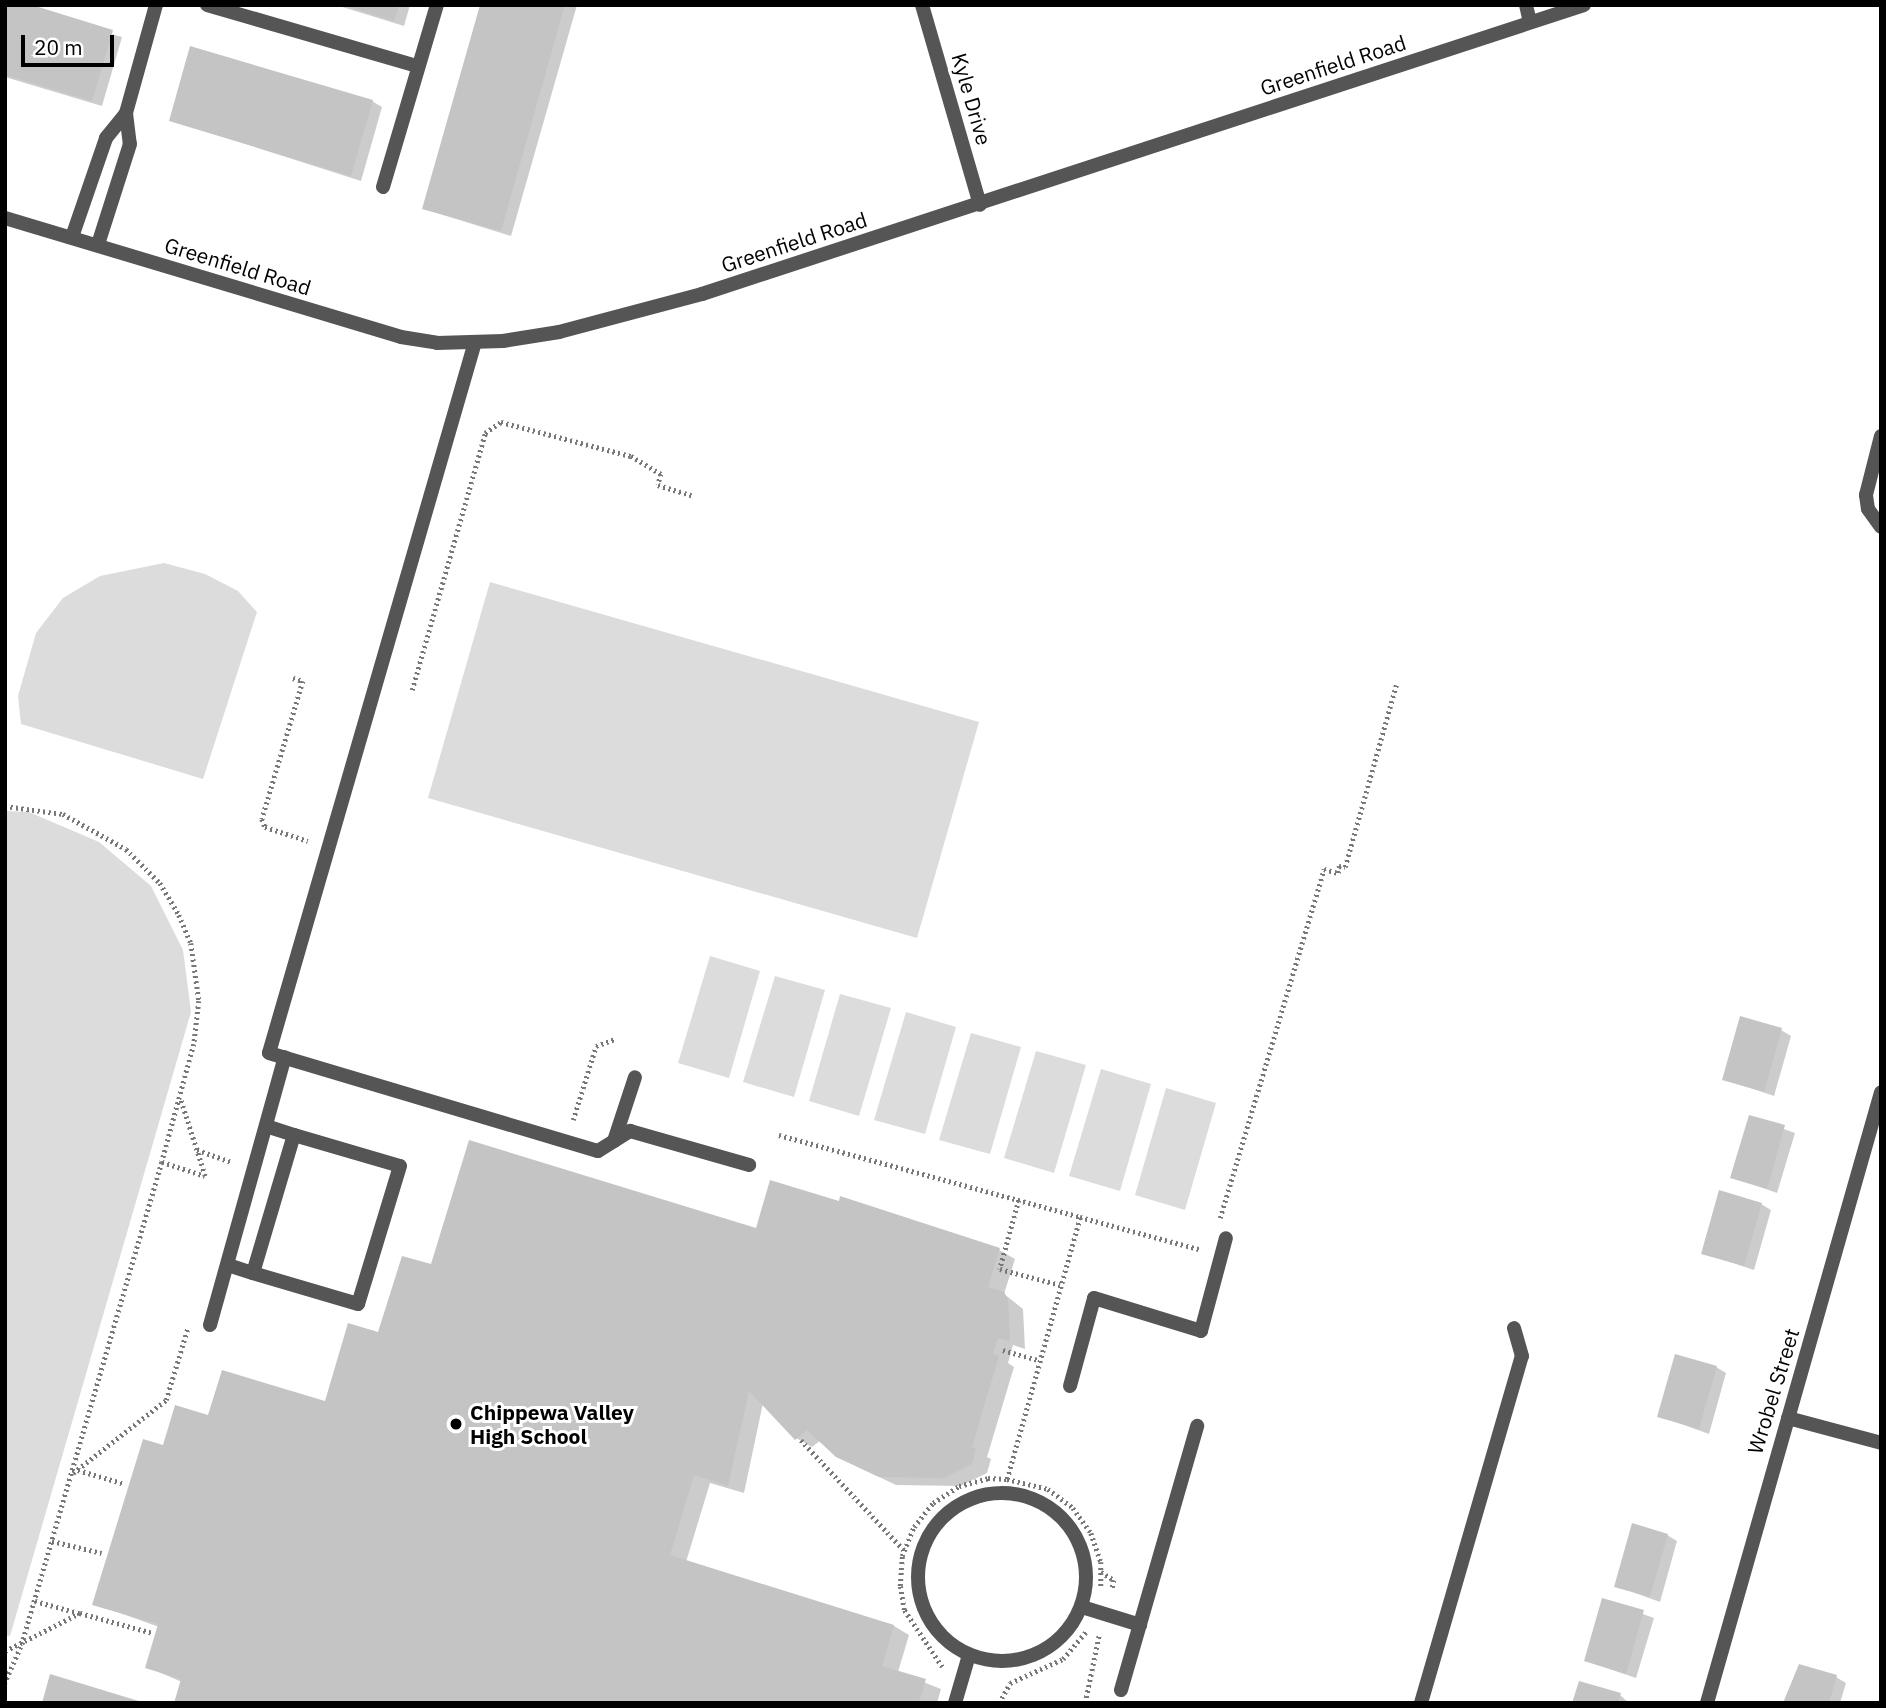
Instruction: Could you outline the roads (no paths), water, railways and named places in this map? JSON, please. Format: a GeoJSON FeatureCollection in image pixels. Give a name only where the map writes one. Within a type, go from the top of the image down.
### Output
{"type":"FeatureCollection","features":[{"type":"Feature","properties":{"kind":"street"},"geometry":{"type":"LineString","coordinates":[[98,244],[130,144],[126,113],[156,5]]}},
{"type":"Feature","properties":{"kind":"street"},"geometry":{"type":"LineString","coordinates":[[207,5],[417,66]]}},
{"type":"Feature","properties":{"kind":"street"},"geometry":{"type":"LineString","coordinates":[[383,187],[437,5]]}},
{"type":"Feature","properties":{"kind":"street","name":"Kyle Drive"},"geometry":{"type":"LineString","coordinates":[[922,5],[980,205]]}},
{"type":"Feature","properties":{"kind":"street"},"geometry":{"type":"LineString","coordinates":[[1526,5],[1530,22]]}},
{"type":"Feature","properties":{"kind":"street","name":"Greenfield Road"},"geometry":{"type":"LineString","coordinates":[[5,218],[401,337],[475,342],[559,332],[623,316],[980,205],[1584,5]]}},
{"type":"Feature","properties":{"kind":"street"},"geometry":{"type":"LineString","coordinates":[[72,237],[106,138],[126,113]]}},
{"type":"Feature","properties":{"kind":"street"},"geometry":{"type":"LineString","coordinates":[[475,342],[269,1053],[598,1151],[630,1131],[749,1166]]}},
{"type":"Feature","properties":{"kind":"street"},"geometry":{"type":"LineString","coordinates":[[1878,526],[1866,495],[1881,436]]}},
{"type":"Feature","properties":{"kind":"street"},"geometry":{"type":"LineString","coordinates":[[211,1325],[285,1057]]}},
{"type":"Feature","properties":{"kind":"street"},"geometry":{"type":"LineString","coordinates":[[614,1141],[635,1077]]}},
{"type":"Feature","properties":{"kind":"street","name":"Wrobel Street"},"geometry":{"type":"LineString","coordinates":[[1707,1703],[1881,1092]]}},
{"type":"Feature","properties":{"kind":"street"},"geometry":{"type":"LineString","coordinates":[[228,1265],[358,1304],[400,1166],[266,1126]]}},
{"type":"Feature","properties":{"kind":"street"},"geometry":{"type":"LineString","coordinates":[[253,1273],[294,1135]]}},
{"type":"Feature","properties":{"kind":"street"},"geometry":{"type":"LineString","coordinates":[[1070,1386],[1094,1298],[1201,1331],[1222,1232]]}},
{"type":"Feature","properties":{"kind":"street"},"geometry":{"type":"LineString","coordinates":[[1421,1703],[1522,1356],[1514,1328]]}},
{"type":"Feature","properties":{"kind":"street"},"geometry":{"type":"LineString","coordinates":[[1788,1418],[1881,1443]]}},
{"type":"Feature","properties":{"kind":"street"},"geometry":{"type":"LineString","coordinates":[[1121,1690],[1197,1426]]}},
{"type":"Feature","properties":{"kind":"street"},"geometry":{"type":"LineString","coordinates":[[1007,1492],[1033,1498],[1056,1511],[1073,1531],[1084,1555],[1087,1581],[1082,1607],[1068,1631],[1048,1648],[1023,1659],[996,1661],[969,1655],[947,1641],[929,1621],[919,1597],[918,1570],[923,1545],[937,1523],[957,1505],[981,1495],[1007,1492]]}},
{"type":"Feature","properties":{"kind":"street"},"geometry":{"type":"LineString","coordinates":[[1082,1607],[1140,1625]]}},
{"type":"Feature","properties":{"kind":"street"},"geometry":{"type":"LineString","coordinates":[[955,1703],[969,1655]]}},
{"type":"Feature","properties":{"kind":"place","name":"Chippewa Valley High School"},"geometry":{"type":"Point","coordinates":[456,1424]}}]}
